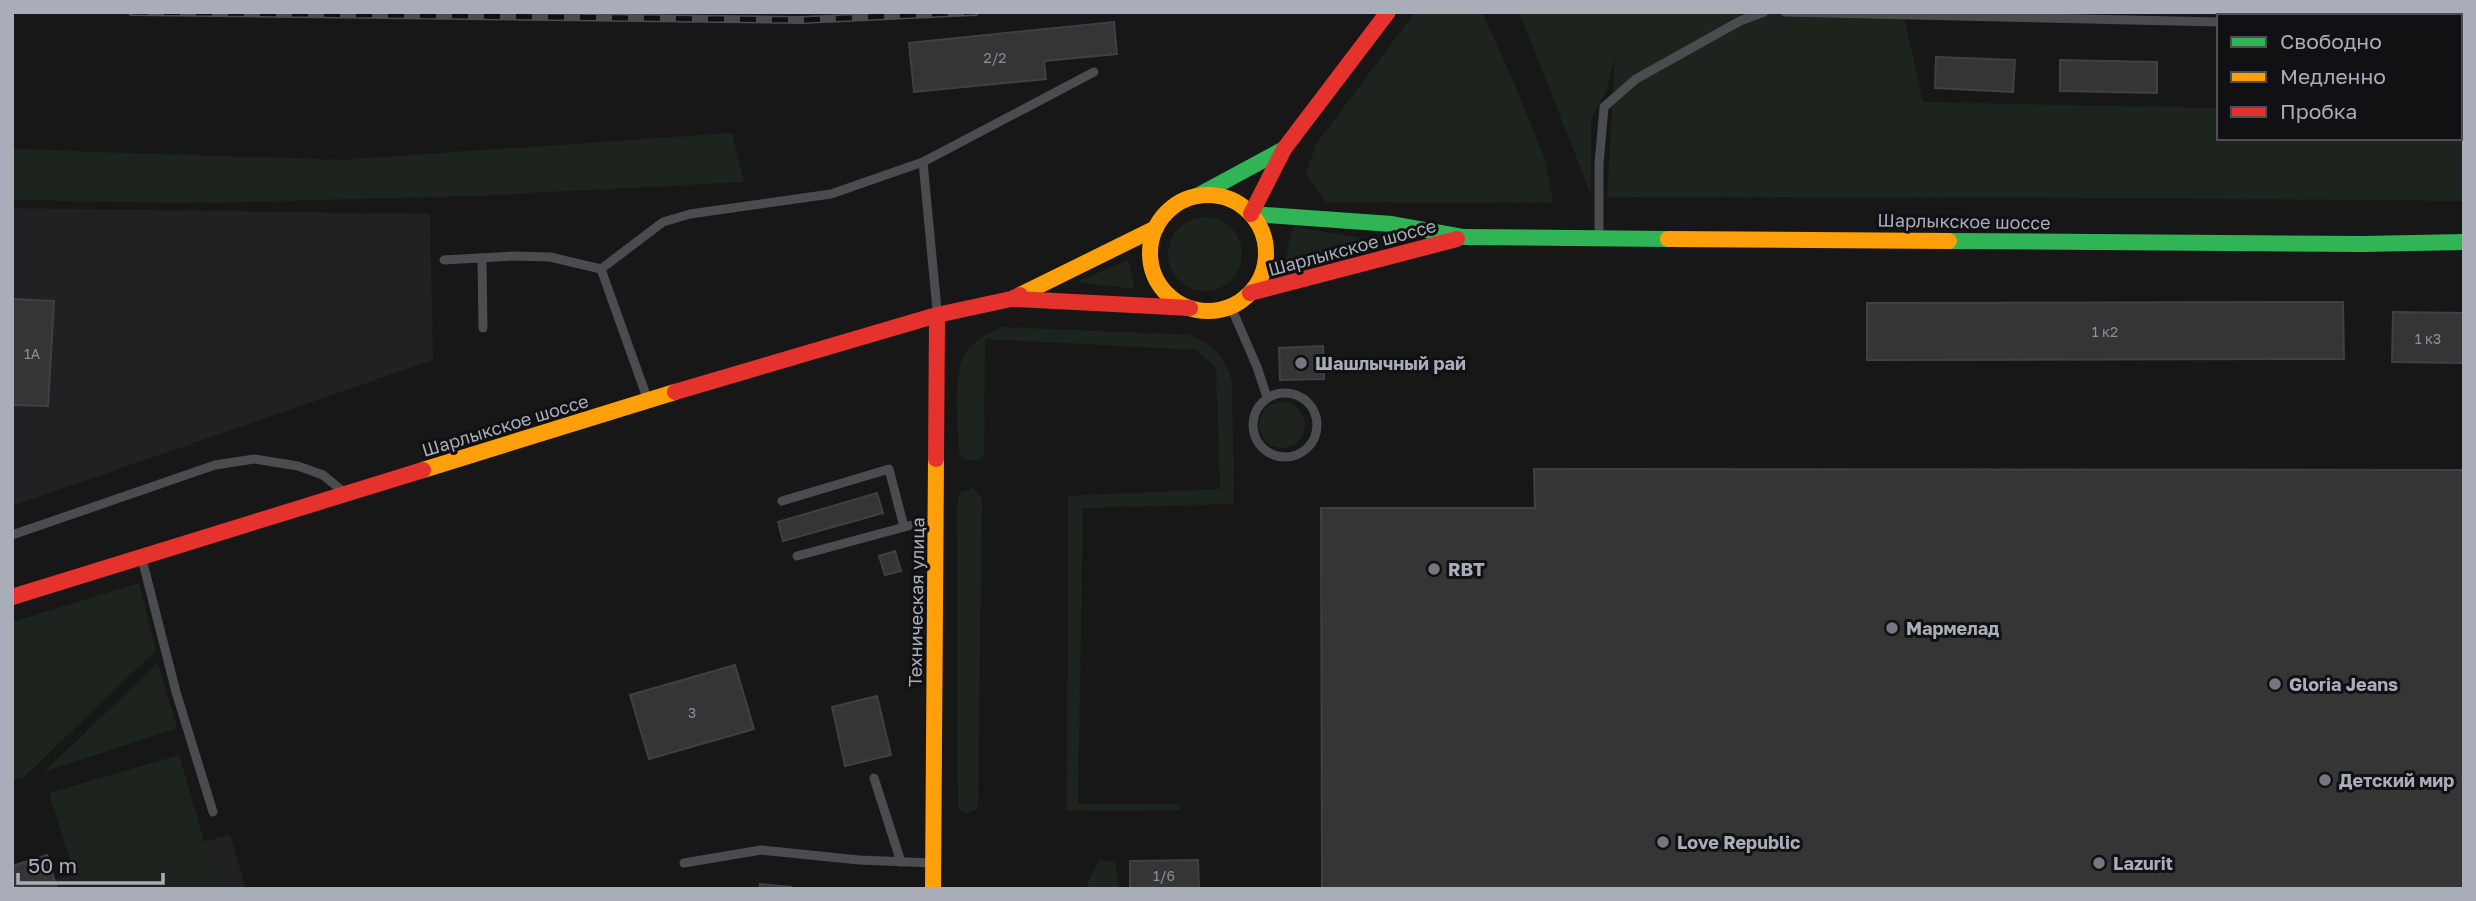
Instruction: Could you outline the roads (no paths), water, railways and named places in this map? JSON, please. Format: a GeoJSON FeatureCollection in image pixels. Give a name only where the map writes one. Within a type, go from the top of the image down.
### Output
{"type":"FeatureCollection","features":[{"type":"Feature","properties":{"kind":"main road"},"geometry":{"type":"LineString","coordinates":[[1251,214],[1284,149],[1388,12]]}},
{"type":"Feature","properties":{"kind":"main road"},"geometry":{"type":"LineString","coordinates":[[1194,197],[1210,195],[1239,204],[1251,214],[1265,239],[1266,254],[1262,275],[1250,293],[1230,307],[1210,311],[1190,308],[1171,298],[1153,271],[1150,249],[1156,228],[1172,208],[1284,149]]}},
{"type":"Feature","properties":{"kind":"main road","name":"Шарлыкское шоссе"},"geometry":{"type":"LineString","coordinates":[[1251,214],[1392,224],[1464,237],[2363,244],[2464,242]]}},
{"type":"Feature","properties":{"kind":"main road","name":"Шарлыкское шоссе"},"geometry":{"type":"LineString","coordinates":[[12,597],[648,400],[937,315],[1011,299],[1156,228]]}},
{"type":"Feature","properties":{"kind":"main road","name":"Шарлыкское шоссе"},"geometry":{"type":"LineString","coordinates":[[1250,293],[1464,237]]}},
{"type":"Feature","properties":{"kind":"main road","name":"Шарлыкское шоссе"},"geometry":{"type":"LineString","coordinates":[[1011,299],[1190,308]]}},
{"type":"Feature","properties":{"kind":"main road","name":"Техническая улица"},"geometry":{"type":"LineString","coordinates":[[933,889],[937,315]]}},
{"type":"Feature","properties":{"kind":"lane"},"geometry":{"type":"LineString","coordinates":[[1599,237],[1599,164],[1604,107],[1636,79],[1740,21],[1764,12]]}},
{"type":"Feature","properties":{"kind":"lane"},"geometry":{"type":"LineString","coordinates":[[1785,12],[2217,22]]}},
{"type":"Feature","properties":{"kind":"lane"},"geometry":{"type":"LineString","coordinates":[[601,270],[663,222],[690,214],[831,194],[923,162],[1094,72]]}},
{"type":"Feature","properties":{"kind":"lane"},"geometry":{"type":"LineString","coordinates":[[923,162],[937,315]]}},
{"type":"Feature","properties":{"kind":"lane"},"geometry":{"type":"LineString","coordinates":[[444,260],[550,257],[601,270]]}},
{"type":"Feature","properties":{"kind":"lane"},"geometry":{"type":"LineString","coordinates":[[482,258],[483,328]]}},
{"type":"Feature","properties":{"kind":"lane"},"geometry":{"type":"LineString","coordinates":[[601,270],[648,400]]}},
{"type":"Feature","properties":{"kind":"lane"},"geometry":{"type":"LineString","coordinates":[[1230,307],[1257,367],[1267,397]]}},
{"type":"Feature","properties":{"kind":"lane"},"geometry":{"type":"LineString","coordinates":[[1283,392],[1299,394],[1315,410],[1318,428],[1312,445],[1297,456],[1280,457],[1273,454],[1265,450],[1255,437],[1254,415],[1267,397],[1283,392]]}},
{"type":"Feature","properties":{"kind":"lane"},"geometry":{"type":"LineString","coordinates":[[12,535],[215,465],[254,459],[298,466],[323,475],[347,494]]}},
{"type":"Feature","properties":{"kind":"lane"},"geometry":{"type":"LineString","coordinates":[[782,501],[889,469],[904,527]]}},
{"type":"Feature","properties":{"kind":"lane"},"geometry":{"type":"LineString","coordinates":[[797,556],[936,518]]}},
{"type":"Feature","properties":{"kind":"lane"},"geometry":{"type":"LineString","coordinates":[[142,558],[176,692],[213,812]]}},
{"type":"Feature","properties":{"kind":"lane"},"geometry":{"type":"LineString","coordinates":[[874,779],[901,862]]}},
{"type":"Feature","properties":{"kind":"lane"},"geometry":{"type":"LineString","coordinates":[[684,863],[761,850],[859,860],[933,863]]}},
{"type":"Feature","properties":{"kind":"railway"},"geometry":{"type":"LineString","coordinates":[[132,12],[802,20],[975,12]]}},
{"type":"Feature","properties":{"kind":"place","name":"Шашлычный рай"},"geometry":{"type":"Point","coordinates":[1301,363]}},
{"type":"Feature","properties":{"kind":"place","name":"RBT"},"geometry":{"type":"Point","coordinates":[1434,569]}},
{"type":"Feature","properties":{"kind":"place","name":"Мармелад"},"geometry":{"type":"Point","coordinates":[1892,628]}},
{"type":"Feature","properties":{"kind":"place","name":"Gloria Jeans"},"geometry":{"type":"Point","coordinates":[2275,684]}},
{"type":"Feature","properties":{"kind":"place","name":"Детский мир"},"geometry":{"type":"Point","coordinates":[2325,780]}},
{"type":"Feature","properties":{"kind":"place","name":"Love Republic"},"geometry":{"type":"Point","coordinates":[1663,842]}},
{"type":"Feature","properties":{"kind":"place","name":"Lazurit"},"geometry":{"type":"Point","coordinates":[2099,863]}}]}
